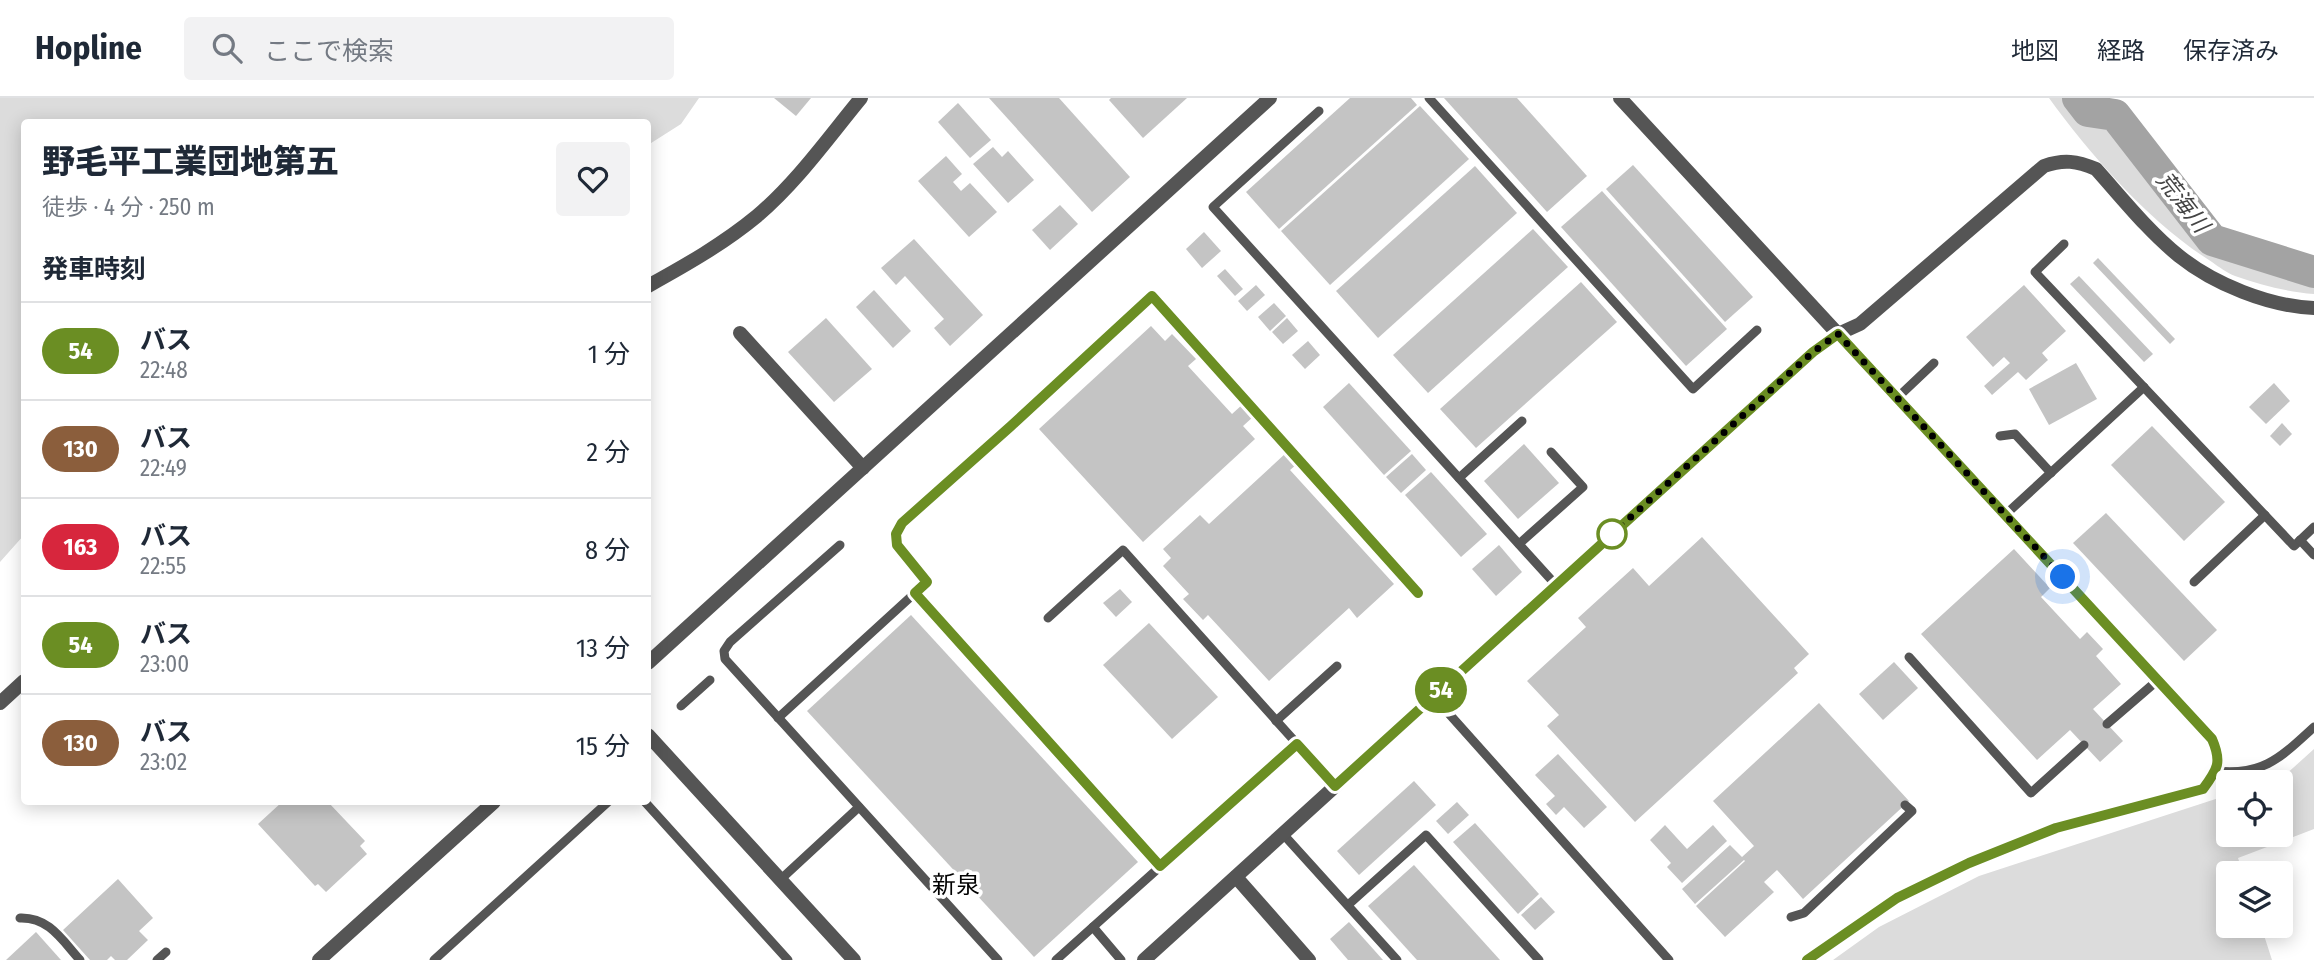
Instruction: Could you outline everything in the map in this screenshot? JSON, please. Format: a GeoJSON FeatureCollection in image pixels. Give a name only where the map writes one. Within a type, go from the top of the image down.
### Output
{"type":"FeatureCollection","features":[{"type":"Feature","properties":{"kind":"street"},"geometry":{"type":"LineString","coordinates":[[651,284],[708,252],[758,214],[795,178],[861,98]]}},
{"type":"Feature","properties":{"kind":"street"},"geometry":{"type":"LineString","coordinates":[[651,660],[1270,98]]}},
{"type":"Feature","properties":{"kind":"street"},"geometry":{"type":"LineString","coordinates":[[1620,98],[2212,739],[2218,754],[2216,770]]}},
{"type":"Feature","properties":{"kind":"street"},"geometry":{"type":"LineString","coordinates":[[1144,960],[1813,352],[1838,334],[1860,324],[2044,166],[2058,161],[2069,161],[2096,169],[2179,257],[2205,273],[2257,296],[2314,308]]}},
{"type":"Feature","properties":{"kind":"street"},"geometry":{"type":"LineString","coordinates":[[740,333],[863,468]]}},
{"type":"Feature","properties":{"kind":"street"},"geometry":{"type":"LineString","coordinates":[[0,703],[21,684]]}},
{"type":"Feature","properties":{"kind":"street"},"geometry":{"type":"LineString","coordinates":[[651,739],[854,960]]}},
{"type":"Feature","properties":{"kind":"street"},"geometry":{"type":"LineString","coordinates":[[1807,960],[1897,898],[1969,863],[2056,828],[2203,789],[2216,771]]}},
{"type":"Feature","properties":{"kind":"street"},"geometry":{"type":"LineString","coordinates":[[319,960],[491,805]]}},
{"type":"Feature","properties":{"kind":"street"},"geometry":{"type":"LineString","coordinates":[[1236,877],[1309,960]]}},
{"type":"Feature","properties":{"kind":"lane"},"geometry":{"type":"LineString","coordinates":[[1429,98],[1693,389],[1758,330]]}},
{"type":"Feature","properties":{"kind":"lane"},"geometry":{"type":"LineString","coordinates":[[1319,111],[1213,207],[1556,585]]}},
{"type":"Feature","properties":{"kind":"lane"},"geometry":{"type":"LineString","coordinates":[[2064,244],[2035,272],[2294,546],[2314,527]]}},
{"type":"Feature","properties":{"kind":"lane"},"geometry":{"type":"LineString","coordinates":[[778,718],[927,582],[897,545],[896,534],[902,523],[1152,296],[1418,593]]}},
{"type":"Feature","properties":{"kind":"lane"},"geometry":{"type":"LineString","coordinates":[[1896,398],[1934,363]]}},
{"type":"Feature","properties":{"kind":"lane"},"geometry":{"type":"LineString","coordinates":[[2006,516],[2144,387]]}},
{"type":"Feature","properties":{"kind":"lane"},"geometry":{"type":"LineString","coordinates":[[1459,478],[1522,421]]}},
{"type":"Feature","properties":{"kind":"lane"},"geometry":{"type":"LineString","coordinates":[[2000,436],[2015,434],[2052,473]]}},
{"type":"Feature","properties":{"kind":"lane"},"geometry":{"type":"LineString","coordinates":[[1519,544],[1583,487],[1551,452]]}},
{"type":"Feature","properties":{"kind":"lane"},"geometry":{"type":"LineString","coordinates":[[2194,582],[2265,515]]}},
{"type":"Feature","properties":{"kind":"lane"},"geometry":{"type":"LineString","coordinates":[[2300,540],[2314,555]]}},
{"type":"Feature","properties":{"kind":"lane"},"geometry":{"type":"LineString","coordinates":[[840,545],[730,642],[724,651],[725,659],[998,960]]}},
{"type":"Feature","properties":{"kind":"lane"},"geometry":{"type":"LineString","coordinates":[[1048,618],[1123,550],[1335,786]]}},
{"type":"Feature","properties":{"kind":"lane"},"geometry":{"type":"LineString","coordinates":[[915,593],[1160,866]]}},
{"type":"Feature","properties":{"kind":"lane"},"geometry":{"type":"LineString","coordinates":[[1909,657],[2031,793],[2084,745]]}},
{"type":"Feature","properties":{"kind":"lane"},"geometry":{"type":"LineString","coordinates":[[1276,721],[1338,666]]}},
{"type":"Feature","properties":{"kind":"lane"},"geometry":{"type":"LineString","coordinates":[[681,706],[710,680]]}},
{"type":"Feature","properties":{"kind":"lane"},"geometry":{"type":"LineString","coordinates":[[2108,724],[2158,680]]}},
{"type":"Feature","properties":{"kind":"lane"},"geometry":{"type":"LineString","coordinates":[[1434,697],[1669,960]]}},
{"type":"Feature","properties":{"kind":"lane"},"geometry":{"type":"LineString","coordinates":[[2252,770],[2269,765],[2314,727]]}},
{"type":"Feature","properties":{"kind":"lane"},"geometry":{"type":"LineString","coordinates":[[1056,960],[1297,744]]}},
{"type":"Feature","properties":{"kind":"lane"},"geometry":{"type":"LineString","coordinates":[[434,960],[605,805]]}},
{"type":"Feature","properties":{"kind":"lane"},"geometry":{"type":"LineString","coordinates":[[648,805],[788,960]]}},
{"type":"Feature","properties":{"kind":"lane"},"geometry":{"type":"LineString","coordinates":[[1791,917],[1804,913],[1912,811],[1905,805]]}},
{"type":"Feature","properties":{"kind":"lane"},"geometry":{"type":"LineString","coordinates":[[780,880],[859,807]]}},
{"type":"Feature","properties":{"kind":"lane"},"geometry":{"type":"LineString","coordinates":[[1283,834],[1397,960]]}},
{"type":"Feature","properties":{"kind":"lane"},"geometry":{"type":"LineString","coordinates":[[1348,905],[1426,835],[1537,960]]}},
{"type":"Feature","properties":{"kind":"lane"},"geometry":{"type":"LineString","coordinates":[[20,918],[33,918],[48,924],[80,960]]}},
{"type":"Feature","properties":{"kind":"lane"},"geometry":{"type":"LineString","coordinates":[[1093,927],[1121,960]]}},
{"type":"Feature","properties":{"kind":"lane"},"geometry":{"type":"LineString","coordinates":[[158,960],[166,952]]}},
{"type":"Feature","properties":{"kind":"shaded area"},"geometry":{"type":"Polygon","coordinates":[[[0,98],[699,98],[681,124],[651,143],[651,119],[21,119],[21,538],[0,562],[0,98]]]}},
{"type":"Feature","properties":{"kind":"shaded area"},"geometry":{"type":"Polygon","coordinates":[[[2049,98],[2072,98],[2085,116],[2112,122],[2211,244],[2307,278],[2314,278],[2314,294],[2274,288],[2235,276],[2189,246],[2123,188],[2049,98]]]}},
{"type":"Feature","properties":{"kind":"shaded area"},"geometry":{"type":"Polygon","coordinates":[[[2314,749],[2314,829],[2293,837],[2293,770],[2291,770],[2314,749]]]}},
{"type":"Feature","properties":{"kind":"shaded area"},"geometry":{"type":"Polygon","coordinates":[[[2216,799],[2216,847],[2267,847],[2238,858],[2239,861],[2216,861],[2216,938],[2265,938],[2272,960],[1833,960],[1879,927],[1979,876],[2216,799]]]}},
{"type":"Feature","properties":{"kind":"building"},"geometry":{"type":"Polygon","coordinates":[[[774,98],[811,98],[796,116],[774,98]]]}},
{"type":"Feature","properties":{"kind":"building"},"geometry":{"type":"Polygon","coordinates":[[[989,98],[1059,98],[1130,177],[1092,212],[989,98]]]}},
{"type":"Feature","properties":{"kind":"building"},"geometry":{"type":"Polygon","coordinates":[[[1187,98],[1143,138],[1109,100],[1187,98]]]}},
{"type":"Feature","properties":{"kind":"building"},"geometry":{"type":"Polygon","coordinates":[[[1350,98],[1411,98],[1417,105],[1279,229],[1246,192],[1350,98]]]}},
{"type":"Feature","properties":{"kind":"building"},"geometry":{"type":"Polygon","coordinates":[[[1444,98],[1517,98],[1587,176],[1547,212],[1444,98]]]}},
{"type":"Feature","properties":{"kind":"building"},"geometry":{"type":"Polygon","coordinates":[[[958,103],[991,140],[970,158],[938,122],[958,103]]]}},
{"type":"Feature","properties":{"kind":"building"},"geometry":{"type":"Polygon","coordinates":[[[1420,106],[1469,159],[1330,285],[1281,231],[1420,106]]]}},
{"type":"Feature","properties":{"kind":"building"},"geometry":{"type":"Polygon","coordinates":[[[993,147],[1002,157],[1008,151],[1034,180],[1008,203],[973,164],[993,147]]]}},
{"type":"Feature","properties":{"kind":"building"},"geometry":{"type":"Polygon","coordinates":[[[946,156],[962,174],[953,182],[961,191],[970,183],[997,212],[969,237],[918,181],[946,156]]]}},
{"type":"Feature","properties":{"kind":"building"},"geometry":{"type":"Polygon","coordinates":[[[1633,165],[1753,297],[1725,322],[1606,189],[1633,165]]]}},
{"type":"Feature","properties":{"kind":"building"},"geometry":{"type":"Polygon","coordinates":[[[1475,166],[1517,213],[1378,338],[1336,291],[1475,166]]]}},
{"type":"Feature","properties":{"kind":"building"},"geometry":{"type":"Polygon","coordinates":[[[1602,191],[1727,329],[1686,366],[1561,227],[1602,191]]]}},
{"type":"Feature","properties":{"kind":"building"},"geometry":{"type":"Polygon","coordinates":[[[1060,205],[1078,224],[1050,250],[1032,230],[1060,205]]]}},
{"type":"Feature","properties":{"kind":"building"},"geometry":{"type":"Polygon","coordinates":[[[1533,229],[1568,267],[1428,393],[1393,355],[1533,229]]]}},
{"type":"Feature","properties":{"kind":"building"},"geometry":{"type":"Polygon","coordinates":[[[1204,232],[1221,251],[1202,268],[1186,249],[1204,232]]]}},
{"type":"Feature","properties":{"kind":"building"},"geometry":{"type":"Polygon","coordinates":[[[914,239],[983,315],[950,346],[934,328],[944,319],[905,276],[896,285],[881,268],[914,239]]]}},
{"type":"Feature","properties":{"kind":"building"},"geometry":{"type":"Polygon","coordinates":[[[2098,258],[2175,339],[2170,344],[2093,263],[2098,258]]]}},
{"type":"Feature","properties":{"kind":"building"},"geometry":{"type":"Polygon","coordinates":[[[1225,269],[1243,289],[1235,296],[1217,276],[1225,269]]]}},
{"type":"Feature","properties":{"kind":"building"},"geometry":{"type":"Polygon","coordinates":[[[2079,276],[2153,354],[2144,362],[2070,284],[2079,276]]]}},
{"type":"Feature","properties":{"kind":"building"},"geometry":{"type":"Polygon","coordinates":[[[1581,282],[1617,322],[1476,448],[1440,409],[1581,282]]]}},
{"type":"Feature","properties":{"kind":"building"},"geometry":{"type":"Polygon","coordinates":[[[1256,285],[1265,295],[1247,311],[1238,301],[1256,285]]]}},
{"type":"Feature","properties":{"kind":"building"},"geometry":{"type":"Polygon","coordinates":[[[2024,285],[2066,331],[2042,353],[2048,360],[2026,380],[2018,372],[1992,395],[1984,386],[2010,363],[2004,357],[1993,367],[1966,337],[2024,285]]]}},
{"type":"Feature","properties":{"kind":"building"},"geometry":{"type":"Polygon","coordinates":[[[874,290],[911,331],[893,348],[856,307],[874,290]]]}},
{"type":"Feature","properties":{"kind":"building"},"geometry":{"type":"Polygon","coordinates":[[[1274,303],[1286,316],[1270,331],[1258,317],[1274,303]]]}},
{"type":"Feature","properties":{"kind":"building"},"geometry":{"type":"Polygon","coordinates":[[[826,318],[872,369],[834,402],[788,352],[826,318]]]}},
{"type":"Feature","properties":{"kind":"building"},"geometry":{"type":"Polygon","coordinates":[[[1287,318],[1298,331],[1283,344],[1272,332],[1287,318]]]}},
{"type":"Feature","properties":{"kind":"building"},"geometry":{"type":"Polygon","coordinates":[[[1151,326],[1165,341],[1172,334],[1196,359],[1188,366],[1232,414],[1243,404],[1254,416],[1243,426],[1255,439],[1143,542],[1039,429],[1151,326]]]}},
{"type":"Feature","properties":{"kind":"building"},"geometry":{"type":"Polygon","coordinates":[[[1308,341],[1320,355],[1305,369],[1292,355],[1308,341]]]}},
{"type":"Feature","properties":{"kind":"building"},"geometry":{"type":"Polygon","coordinates":[[[2076,363],[2097,399],[2049,425],[2029,389],[2076,363]]]}},
{"type":"Feature","properties":{"kind":"building"},"geometry":{"type":"Polygon","coordinates":[[[1349,383],[1411,451],[1384,475],[1323,407],[1349,383]]]}},
{"type":"Feature","properties":{"kind":"building"},"geometry":{"type":"Polygon","coordinates":[[[2274,383],[2290,401],[2266,424],[2249,407],[2274,383]]]}},
{"type":"Feature","properties":{"kind":"building"},"geometry":{"type":"Polygon","coordinates":[[[2282,423],[2292,434],[2280,446],[2270,436],[2282,423]]]}},
{"type":"Feature","properties":{"kind":"building"},"geometry":{"type":"Polygon","coordinates":[[[2152,426],[2225,502],[2184,541],[2111,465],[2152,426]]]}},
{"type":"Feature","properties":{"kind":"building"},"geometry":{"type":"Polygon","coordinates":[[[1524,444],[1559,483],[1518,519],[1484,481],[1524,444]]]}},
{"type":"Feature","properties":{"kind":"building"},"geometry":{"type":"Polygon","coordinates":[[[1286,453],[1297,464],[1290,470],[1394,584],[1357,618],[1349,608],[1269,681],[1208,615],[1203,620],[1183,599],[1189,594],[1163,566],[1171,558],[1163,549],[1200,515],[1209,524],[1286,453]]]}},
{"type":"Feature","properties":{"kind":"building"},"geometry":{"type":"Polygon","coordinates":[[[1412,454],[1426,470],[1401,493],[1386,477],[1412,454]]]}},
{"type":"Feature","properties":{"kind":"building"},"geometry":{"type":"Polygon","coordinates":[[[1431,472],[1487,534],[1461,557],[1405,495],[1431,472]]]}},
{"type":"Feature","properties":{"kind":"building"},"geometry":{"type":"Polygon","coordinates":[[[2106,513],[2217,630],[2184,661],[2073,543],[2106,513]]]}},
{"type":"Feature","properties":{"kind":"building"},"geometry":{"type":"Polygon","coordinates":[[[1702,537],[1809,654],[1794,668],[1798,673],[1635,822],[1547,726],[1559,715],[1527,681],[1586,627],[1578,618],[1633,568],[1649,586],[1702,537]]]}},
{"type":"Feature","properties":{"kind":"building"},"geometry":{"type":"Polygon","coordinates":[[[1499,545],[1522,572],[1496,596],[1472,569],[1499,545]]]}},
{"type":"Feature","properties":{"kind":"building"},"geometry":{"type":"Polygon","coordinates":[[[2014,549],[2050,588],[2041,597],[2080,639],[2087,632],[2103,649],[2096,656],[2121,684],[2093,709],[2123,741],[2100,762],[2070,730],[2037,760],[1921,634],[2014,549]]]}},
{"type":"Feature","properties":{"kind":"building"},"geometry":{"type":"Polygon","coordinates":[[[1120,589],[1132,602],[1116,617],[1103,603],[1120,589]]]}},
{"type":"Feature","properties":{"kind":"building"},"geometry":{"type":"Polygon","coordinates":[[[911,615],[1138,862],[1034,957],[807,711],[911,615]]]}},
{"type":"Feature","properties":{"kind":"building"},"geometry":{"type":"Polygon","coordinates":[[[1149,623],[1218,697],[1172,739],[1103,665],[1149,623]]]}},
{"type":"Feature","properties":{"kind":"building"},"geometry":{"type":"Polygon","coordinates":[[[1894,662],[1918,688],[1883,720],[1859,694],[1894,662]]]}},
{"type":"Feature","properties":{"kind":"building"},"geometry":{"type":"Polygon","coordinates":[[[1819,703],[1909,801],[1803,899],[1777,870],[1764,882],[1774,892],[1725,937],[1696,906],[1745,861],[1695,904],[1682,889],[1730,845],[1742,857],[1754,846],[1713,801],[1819,703]]]}},
{"type":"Feature","properties":{"kind":"building"},"geometry":{"type":"Polygon","coordinates":[[[1558,754],[1607,807],[1584,828],[1564,807],[1556,815],[1546,804],[1555,796],[1535,775],[1558,754]]]}},
{"type":"Feature","properties":{"kind":"building"},"geometry":{"type":"Polygon","coordinates":[[[1414,781],[1436,805],[1359,875],[1337,851],[1414,781]]]}},
{"type":"Feature","properties":{"kind":"building"},"geometry":{"type":"Polygon","coordinates":[[[1457,802],[1469,815],[1448,834],[1436,821],[1457,802]]]}},
{"type":"Feature","properties":{"kind":"building"},"geometry":{"type":"Polygon","coordinates":[[[279,805],[331,805],[365,841],[360,846],[367,854],[326,892],[318,884],[315,886],[258,824],[279,805]]]}},
{"type":"Feature","properties":{"kind":"building"},"geometry":{"type":"Polygon","coordinates":[[[1475,823],[1539,894],[1518,914],[1453,842],[1475,823]]]}},
{"type":"Feature","properties":{"kind":"building"},"geometry":{"type":"Polygon","coordinates":[[[1665,825],[1687,849],[1713,825],[1727,841],[1682,883],[1667,867],[1671,863],[1650,840],[1665,825]]]}},
{"type":"Feature","properties":{"kind":"building"},"geometry":{"type":"Polygon","coordinates":[[[1414,865],[1500,960],[1417,960],[1368,906],[1414,865]]]}},
{"type":"Feature","properties":{"kind":"building"},"geometry":{"type":"Polygon","coordinates":[[[118,879],[153,918],[139,931],[148,940],[127,960],[115,960],[111,956],[107,960],[90,960],[63,930],[118,879]]]}},
{"type":"Feature","properties":{"kind":"building"},"geometry":{"type":"Polygon","coordinates":[[[1541,897],[1555,912],[1535,930],[1521,915],[1541,897]]]}},
{"type":"Feature","properties":{"kind":"building"},"geometry":{"type":"Polygon","coordinates":[[[1349,922],[1383,960],[1348,960],[1330,939],[1349,922]]]}},
{"type":"Feature","properties":{"kind":"building"},"geometry":{"type":"Polygon","coordinates":[[[36,932],[61,960],[6,960],[36,932]]]}},
{"type":"Feature","properties":{"kind":"waterway","name":"荒海川"},"geometry":{"type":"LineString","coordinates":[[2078,98],[2088,111],[2115,115],[2212,240],[2314,272]]}},
{"type":"Feature","properties":{"kind":"bus line","name":"54"},"geometry":{"type":"LineString","coordinates":[[1418,593],[1152,296],[902,523],[896,534],[897,545],[927,582],[915,593],[1160,866],[1297,744],[1335,786],[1813,352],[1838,334],[2212,739],[2218,754],[2216,771],[2203,789],[2056,828],[1969,863],[1897,898],[1807,960]]}},
{"type":"Feature","properties":{"kind":"district","name":"新泉"},"geometry":{"type":"Point","coordinates":[956,885]}},
{"type":"Feature","properties":{"kind":"route"},"geometry":{"type":"LineString","coordinates":[[1612,534],[1813,352],[1838,334],[2063,577]]}}]}
